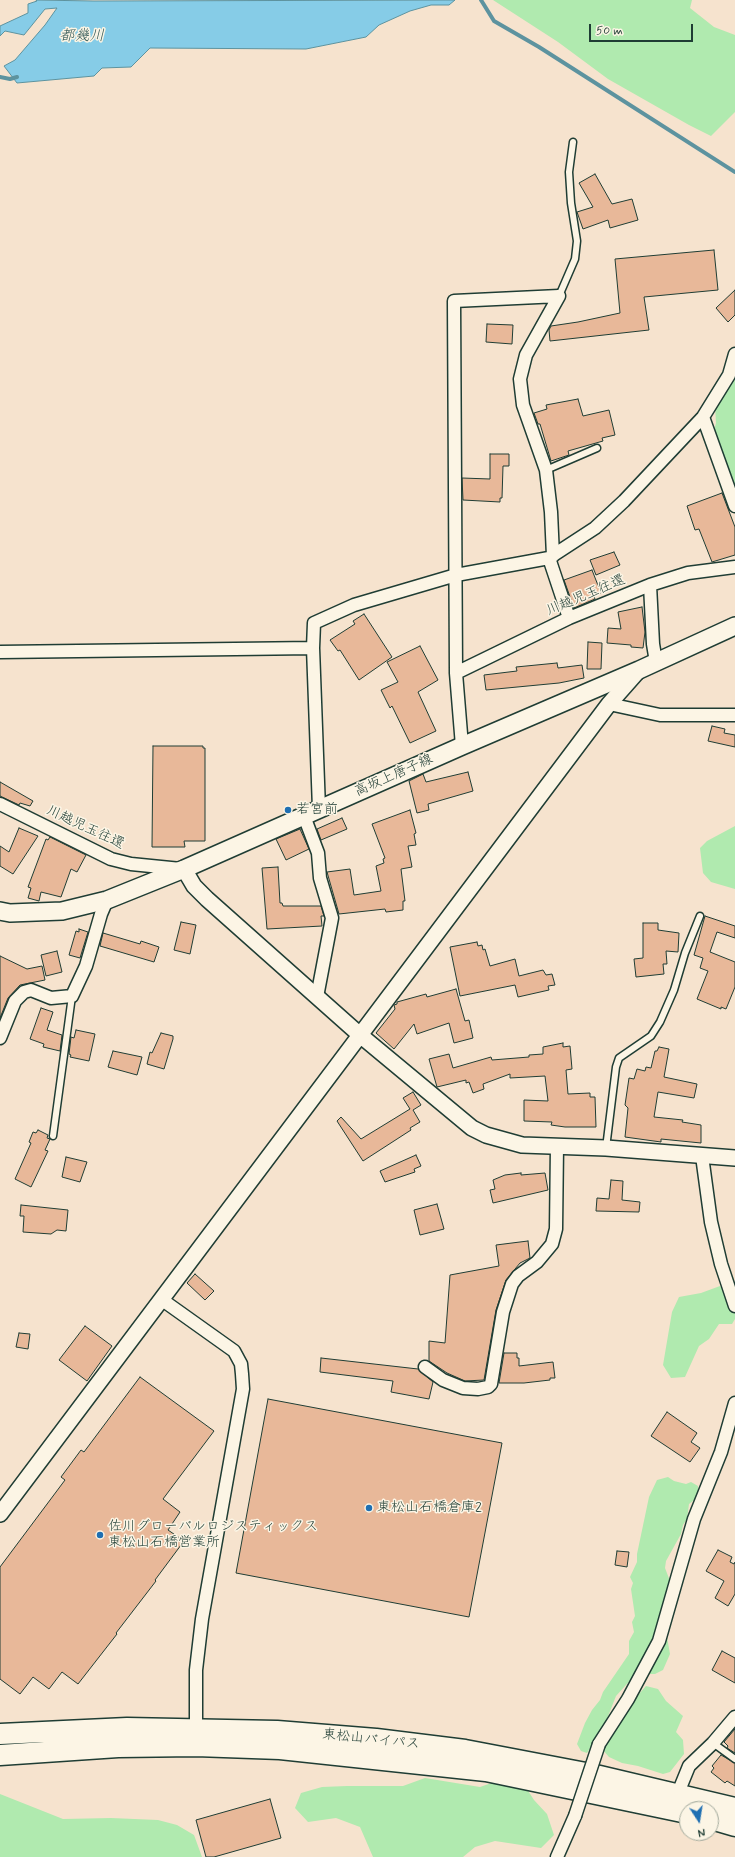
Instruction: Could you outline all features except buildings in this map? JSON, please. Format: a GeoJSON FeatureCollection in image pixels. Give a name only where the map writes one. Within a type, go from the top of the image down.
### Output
{"type":"FeatureCollection","features":[{"type":"Feature","properties":{"kind":"highway","name":"東松山バイパス"},"geometry":{"type":"LineString","coordinates":[[0,1734],[127,1728],[277,1731],[376,1739],[458,1749],[591,1774],[678,1793],[735,1808]]}},
{"type":"Feature","properties":{"kind":"highway","name":"東松山バイパス"},"geometry":{"type":"LineString","coordinates":[[0,1755],[118,1747],[196,1746],[280,1749],[486,1771],[679,1811]]}},
{"type":"Feature","properties":{"kind":"highway"},"geometry":{"type":"LineString","coordinates":[[719,1821],[735,1826]]}},
{"type":"Feature","properties":{"kind":"main road","name":"高坂上唐子線"},"geometry":{"type":"LineString","coordinates":[[0,911],[10,913],[62,911],[107,900],[184,869],[462,746],[639,670],[735,626]]}},
{"type":"Feature","properties":{"kind":"street"},"geometry":{"type":"LineString","coordinates":[[558,296],[526,355],[520,379],[523,405],[546,470],[551,512],[551,557],[569,618]]}},
{"type":"Feature","properties":{"kind":"street"},"geometry":{"type":"LineString","coordinates":[[462,746],[456,673],[454,301],[558,296]]}},
{"type":"Feature","properties":{"kind":"street"},"geometry":{"type":"LineString","coordinates":[[318,997],[332,918],[320,878],[318,852],[311,813],[314,623],[354,605],[456,574],[551,557],[595,528],[624,500],[703,416],[729,375],[734,359]]}},
{"type":"Feature","properties":{"kind":"street"},"geometry":{"type":"LineString","coordinates":[[703,416],[735,506]]}},
{"type":"Feature","properties":{"kind":"street","name":"川越児玉往還"},"geometry":{"type":"LineString","coordinates":[[456,673],[569,618],[650,585],[688,573],[735,567]]}},
{"type":"Feature","properties":{"kind":"street"},"geometry":{"type":"LineString","coordinates":[[650,585],[653,644],[656,662]]}},
{"type":"Feature","properties":{"kind":"street"},"geometry":{"type":"LineString","coordinates":[[0,652],[313,648]]}},
{"type":"Feature","properties":{"kind":"street"},"geometry":{"type":"LineString","coordinates":[[0,1514],[609,704],[639,670]]}},
{"type":"Feature","properties":{"kind":"street"},"geometry":{"type":"LineString","coordinates":[[609,704],[660,715],[735,716]]}},
{"type":"Feature","properties":{"kind":"street","name":"川越児玉往還"},"geometry":{"type":"LineString","coordinates":[[0,804],[111,859],[131,864],[184,869]]}},
{"type":"Feature","properties":{"kind":"street"},"geometry":{"type":"LineString","coordinates":[[184,869],[194,886],[207,900],[360,1035],[472,1128],[486,1135],[522,1145],[606,1148],[735,1158]]}},
{"type":"Feature","properties":{"kind":"street"},"geometry":{"type":"LineString","coordinates":[[0,1038],[15,1001],[24,992],[31,990],[51,998],[72,996],[86,966],[101,914],[107,900]]}},
{"type":"Feature","properties":{"kind":"street"},"geometry":{"type":"LineString","coordinates":[[425,1367],[443,1380],[463,1388],[478,1389],[488,1387],[491,1384],[503,1312],[512,1284],[518,1276],[537,1262],[552,1244],[556,1229],[557,1146]]}},
{"type":"Feature","properties":{"kind":"street"},"geometry":{"type":"LineString","coordinates":[[702,1156],[711,1222],[721,1264],[735,1306]]}},
{"type":"Feature","properties":{"kind":"street"},"geometry":{"type":"LineString","coordinates":[[162,1299],[234,1351],[241,1364],[242,1374],[243,1389],[202,1619],[196,1670],[196,1729]]}},
{"type":"Feature","properties":{"kind":"street"},"geometry":{"type":"LineString","coordinates":[[557,1857],[575,1816],[599,1744],[628,1700],[659,1642],[694,1519],[721,1452],[735,1403]]}},
{"type":"Feature","properties":{"kind":"street"},"geometry":{"type":"LineString","coordinates":[[678,1793],[689,1766],[713,1743],[735,1717]]}},
{"type":"Feature","properties":{"kind":"lane"},"geometry":{"type":"LineString","coordinates":[[558,296],[574,259],[577,241],[568,172],[573,142]]}},
{"type":"Feature","properties":{"kind":"lane"},"geometry":{"type":"LineString","coordinates":[[546,470],[597,448]]}},
{"type":"Feature","properties":{"kind":"lane"},"geometry":{"type":"LineString","coordinates":[[606,1148],[616,1067],[619,1058],[651,1036],[660,1022],[674,990],[685,954],[700,916]]}},
{"type":"Feature","properties":{"kind":"lane"},"geometry":{"type":"LineString","coordinates":[[53,1136],[72,996]]}},
{"type":"Feature","properties":{"kind":"lane"},"geometry":{"type":"LineString","coordinates":[[713,1743],[735,1760]]}},
{"type":"Feature","properties":{"kind":"green space"},"geometry":{"type":"Polygon","coordinates":[[[493,0],[692,0],[690,8],[714,27],[735,35],[735,112],[711,136],[608,79],[558,42],[493,0]]]}},
{"type":"Feature","properties":{"kind":"green space"},"geometry":{"type":"Polygon","coordinates":[[[735,378],[735,490],[714,430],[716,423],[715,405],[725,394],[735,378]]]}},
{"type":"Feature","properties":{"kind":"green space"},"geometry":{"type":"Polygon","coordinates":[[[735,826],[735,889],[711,882],[703,873],[700,848],[707,841],[735,826]]]}},
{"type":"Feature","properties":{"kind":"green space"},"geometry":{"type":"Polygon","coordinates":[[[720,1286],[735,1301],[735,1319],[732,1324],[719,1324],[709,1339],[699,1346],[685,1377],[671,1378],[663,1365],[672,1312],[679,1297],[701,1293],[720,1286]]]}},
{"type":"Feature","properties":{"kind":"green space"},"geometry":{"type":"Polygon","coordinates":[[[668,1477],[674,1481],[686,1484],[691,1482],[698,1486],[698,1497],[689,1504],[687,1519],[683,1525],[681,1534],[666,1561],[665,1568],[670,1581],[663,1611],[658,1621],[667,1637],[670,1654],[663,1670],[655,1674],[636,1674],[616,1696],[605,1724],[587,1753],[581,1751],[577,1744],[585,1723],[592,1710],[600,1700],[603,1692],[629,1654],[629,1641],[634,1632],[632,1622],[635,1616],[631,1589],[633,1583],[630,1577],[637,1562],[637,1554],[649,1497],[657,1480],[668,1477]]]}},
{"type":"Feature","properties":{"kind":"green space"},"geometry":{"type":"Polygon","coordinates":[[[646,1686],[658,1689],[666,1701],[683,1716],[676,1732],[683,1740],[684,1754],[670,1772],[663,1774],[638,1766],[622,1763],[609,1757],[602,1749],[608,1738],[619,1725],[631,1703],[646,1686]]]}},
{"type":"Feature","properties":{"kind":"green space"},"geometry":{"type":"Polygon","coordinates":[[[425,1778],[480,1787],[500,1780],[525,1786],[534,1800],[547,1814],[554,1835],[541,1848],[495,1841],[475,1847],[463,1857],[373,1857],[360,1827],[336,1818],[308,1822],[295,1808],[301,1793],[322,1787],[403,1786],[425,1778]]]}},
{"type":"Feature","properties":{"kind":"green space"},"geometry":{"type":"Polygon","coordinates":[[[0,1794],[63,1819],[111,1818],[158,1820],[177,1825],[194,1835],[202,1857],[0,1857],[0,1794]]]}},
{"type":"Feature","properties":{"kind":"water","name":"都幾川"},"geometry":{"type":"Polygon","coordinates":[[[36,0],[455,0],[449,5],[431,5],[410,11],[379,25],[366,37],[306,49],[150,48],[131,67],[102,68],[94,76],[17,83],[4,66],[15,60],[45,25],[57,8],[45,9],[24,35],[5,31],[0,36],[0,26],[28,13],[28,4],[37,1],[36,0]]]}},
{"type":"Feature","properties":{"kind":"waterway"},"geometry":{"type":"LineString","coordinates":[[481,0],[494,21],[539,47],[735,172]]}},
{"type":"Feature","properties":{"kind":"waterway"},"geometry":{"type":"LineString","coordinates":[[0,77],[10,79],[17,77]]}},
{"type":"Feature","properties":{"kind":"place","name":"若宮前"},"geometry":{"type":"Point","coordinates":[288,810]}},
{"type":"Feature","properties":{"kind":"place","name":"東松山石橋倉庫2"},"geometry":{"type":"Point","coordinates":[369,1508]}},
{"type":"Feature","properties":{"kind":"place","name":"佐川グローバルロジスティックス 東松山石橋営業所"},"geometry":{"type":"Point","coordinates":[100,1535]}}]}
